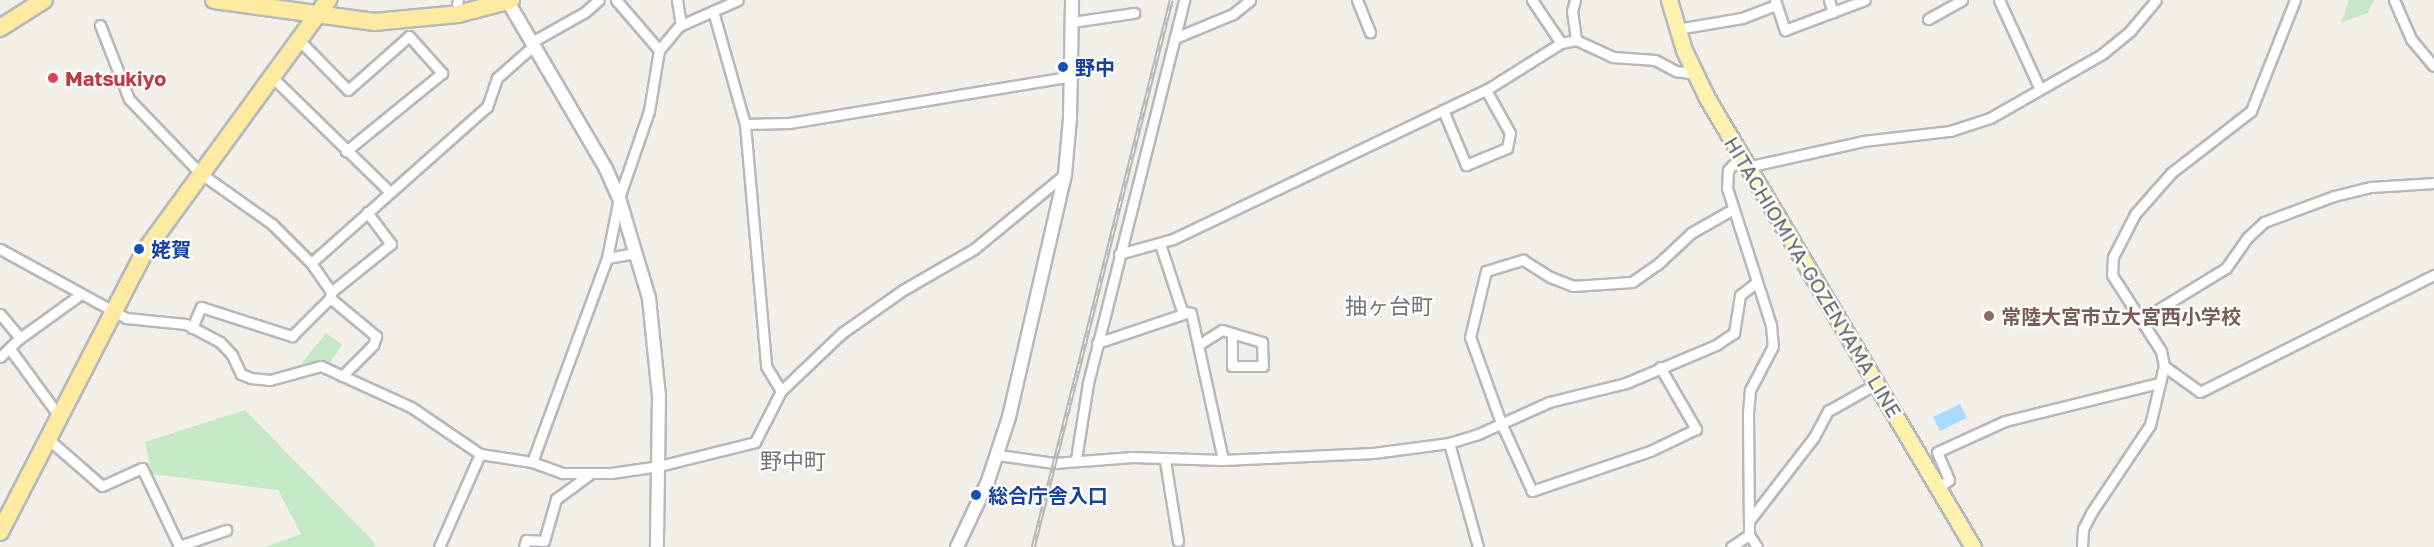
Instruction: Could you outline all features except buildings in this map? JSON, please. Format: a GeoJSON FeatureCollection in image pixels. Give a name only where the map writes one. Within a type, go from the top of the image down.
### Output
{"type":"FeatureCollection","features":[{"type":"Feature","properties":{"kind":"highway"},"geometry":{"type":"LineString","coordinates":[[0,28],[44,0]]}},
{"type":"Feature","properties":{"kind":"highway"},"geometry":{"type":"LineString","coordinates":[[214,0],[401,11],[476,0]]}},
{"type":"Feature","properties":{"kind":"highway"},"geometry":{"type":"LineString","coordinates":[[276,0],[402,22],[458,14],[509,0]]}},
{"type":"Feature","properties":{"kind":"highway"},"geometry":{"type":"LineString","coordinates":[[0,532],[112,310],[145,251],[322,8]]}},
{"type":"Feature","properties":{"kind":"main road","name":"HITACHIOMIYA-GOZENYAMA LINE"},"geometry":{"type":"LineString","coordinates":[[1669,0],[1694,74],[1973,547]]}},
{"type":"Feature","properties":{"kind":"street"},"geometry":{"type":"LineString","coordinates":[[509,0],[531,45],[586,134],[619,198],[649,298],[657,359],[659,466],[657,547]]}},
{"type":"Feature","properties":{"kind":"street"},"geometry":{"type":"LineString","coordinates":[[311,263],[389,191],[487,107],[497,78],[531,45],[585,12],[598,0]]}},
{"type":"Feature","properties":{"kind":"street"},"geometry":{"type":"LineString","coordinates":[[616,0],[659,50]]}},
{"type":"Feature","properties":{"kind":"street"},"geometry":{"type":"LineString","coordinates":[[677,0],[681,25]]}},
{"type":"Feature","properties":{"kind":"street"},"geometry":{"type":"LineString","coordinates":[[532,462],[607,258],[619,198],[649,111],[659,50],[681,25],[738,0]]}},
{"type":"Feature","properties":{"kind":"street"},"geometry":{"type":"LineString","coordinates":[[957,547],[998,455],[1065,174],[1072,76],[1072,0]]}},
{"type":"Feature","properties":{"kind":"street"},"geometry":{"type":"LineString","coordinates":[[1076,459],[1097,343],[1184,0]]}},
{"type":"Feature","properties":{"kind":"street"},"geometry":{"type":"LineString","coordinates":[[1175,38],[1233,14],[1250,0]]}},
{"type":"Feature","properties":{"kind":"street"},"geometry":{"type":"LineString","coordinates":[[1357,0],[1370,33]]}},
{"type":"Feature","properties":{"kind":"street"},"geometry":{"type":"LineString","coordinates":[[1532,0],[1561,43]]}},
{"type":"Feature","properties":{"kind":"street"},"geometry":{"type":"LineString","coordinates":[[1575,0],[1576,39]]}},
{"type":"Feature","properties":{"kind":"street"},"geometry":{"type":"LineString","coordinates":[[1829,0],[1833,12]]}},
{"type":"Feature","properties":{"kind":"street"},"geometry":{"type":"LineString","coordinates":[[1677,29],[1743,18],[1776,2],[1785,30],[1865,0]]}},
{"type":"Feature","properties":{"kind":"street"},"geometry":{"type":"LineString","coordinates":[[1928,19],[1962,0]]}},
{"type":"Feature","properties":{"kind":"street"},"geometry":{"type":"LineString","coordinates":[[1999,0],[2040,89]]}},
{"type":"Feature","properties":{"kind":"street"},"geometry":{"type":"LineString","coordinates":[[1757,547],[1749,535],[1750,390],[1773,346],[1771,325],[1733,209],[1726,178],[1744,162],[1863,141],[1950,131],[1990,118],[2102,54],[2130,32],[2156,0]]}},
{"type":"Feature","properties":{"kind":"street"},"geometry":{"type":"LineString","coordinates":[[2082,547],[2083,529],[2091,513],[2150,425],[2158,383],[2164,366],[2160,351],[2112,275],[2120,240],[2171,172],[2251,111],[2295,0]]}},
{"type":"Feature","properties":{"kind":"street"},"geometry":{"type":"LineString","coordinates":[[2394,0],[2411,39],[2434,66]]}},
{"type":"Feature","properties":{"kind":"street"},"geometry":{"type":"LineString","coordinates":[[713,11],[746,124],[766,366],[781,391]]}},
{"type":"Feature","properties":{"kind":"street"},"geometry":{"type":"LineString","coordinates":[[1072,22],[1134,13]]}},
{"type":"Feature","properties":{"kind":"street"},"geometry":{"type":"LineString","coordinates":[[100,25],[129,99],[200,173],[272,224],[311,263],[330,295],[376,336],[373,345],[342,376]]}},
{"type":"Feature","properties":{"kind":"street"},"geometry":{"type":"LineString","coordinates":[[298,40],[348,90],[409,36],[442,73],[346,151]]}},
{"type":"Feature","properties":{"kind":"street"},"geometry":{"type":"LineString","coordinates":[[1119,254],[1160,244],[1486,90],[1561,43],[1576,39],[1613,57],[1655,60],[1676,70],[1694,74]]}},
{"type":"Feature","properties":{"kind":"street"},"geometry":{"type":"LineString","coordinates":[[271,76],[389,191]]}},
{"type":"Feature","properties":{"kind":"street"},"geometry":{"type":"LineString","coordinates":[[746,124],[789,123],[1072,76]]}},
{"type":"Feature","properties":{"kind":"street"},"geometry":{"type":"LineString","coordinates":[[1443,110],[1466,165],[1507,148],[1509,133],[1486,90]]}},
{"type":"Feature","properties":{"kind":"street"},"geometry":{"type":"LineString","coordinates":[[0,249],[81,294],[138,321],[166,320],[192,328],[220,342],[232,355],[241,374],[251,378],[270,380],[321,366],[411,407],[480,454],[532,462],[563,473],[590,474],[659,466],[755,442],[781,391],[870,311],[974,249],[1065,174]]}},
{"type":"Feature","properties":{"kind":"street"},"geometry":{"type":"LineString","coordinates":[[2141,320],[2226,268],[2248,237],[2264,222],[2334,196],[2371,187],[2434,183]]}},
{"type":"Feature","properties":{"kind":"street"},"geometry":{"type":"LineString","coordinates":[[1660,367],[1696,429],[1650,451],[1532,491],[1501,423],[1470,337],[1486,271],[1523,260],[1550,277],[1574,286],[1632,282],[1658,264],[1691,233],[1733,209]]}},
{"type":"Feature","properties":{"kind":"street"},"geometry":{"type":"LineString","coordinates":[[192,328],[201,308],[292,336],[330,295],[391,244],[367,212]]}},
{"type":"Feature","properties":{"kind":"street"},"geometry":{"type":"LineString","coordinates":[[1160,244],[1182,311]]}},
{"type":"Feature","properties":{"kind":"street"},"geometry":{"type":"LineString","coordinates":[[607,258],[636,253]]}},
{"type":"Feature","properties":{"kind":"street"},"geometry":{"type":"LineString","coordinates":[[2164,366],[2200,392],[2434,275]]}},
{"type":"Feature","properties":{"kind":"street"},"geometry":{"type":"LineString","coordinates":[[998,455],[1054,463],[1076,459],[1132,457],[1165,461],[1223,460],[1373,453],[1449,443],[1549,402],[1626,382],[1716,345],[1734,333],[1740,295],[1756,283]]}},
{"type":"Feature","properties":{"kind":"street"},"geometry":{"type":"LineString","coordinates":[[0,357],[10,350],[20,338],[81,294]]}},
{"type":"Feature","properties":{"kind":"street"},"geometry":{"type":"LineString","coordinates":[[1097,343],[1182,311],[1191,313],[1223,460]]}},
{"type":"Feature","properties":{"kind":"street"},"geometry":{"type":"LineString","coordinates":[[0,314],[20,338]]}},
{"type":"Feature","properties":{"kind":"street"},"geometry":{"type":"LineString","coordinates":[[1198,345],[1222,330],[1232,333],[1262,342],[1263,366],[1232,366],[1232,333]]}},
{"type":"Feature","properties":{"kind":"street"},"geometry":{"type":"LineString","coordinates":[[10,350],[59,416]]}},
{"type":"Feature","properties":{"kind":"street"},"geometry":{"type":"LineString","coordinates":[[1937,488],[1949,480],[1937,452],[2005,421],[2158,383]]}},
{"type":"Feature","properties":{"kind":"street"},"geometry":{"type":"LineString","coordinates":[[1749,521],[1814,437],[1828,411],[1876,384]]}},
{"type":"Feature","properties":{"kind":"street"},"geometry":{"type":"LineString","coordinates":[[47,438],[102,486],[142,468],[179,546],[226,531]]}},
{"type":"Feature","properties":{"kind":"street"},"geometry":{"type":"LineString","coordinates":[[1449,443],[1478,547]]}},
{"type":"Feature","properties":{"kind":"street"},"geometry":{"type":"LineString","coordinates":[[439,547],[480,454]]}},
{"type":"Feature","properties":{"kind":"street"},"geometry":{"type":"LineString","coordinates":[[1165,461],[1178,541]]}},
{"type":"Feature","properties":{"kind":"street"},"geometry":{"type":"LineString","coordinates":[[524,547],[526,540],[544,541],[556,499],[590,474]]}},
{"type":"Feature","properties":{"kind":"street"},"geometry":{"type":"LineString","coordinates":[[1731,547],[1749,535]]}},
{"type":"Feature","properties":{"kind":"green space"},"geometry":{"type":"Polygon","coordinates":[[[2349,0],[2374,0],[2368,13],[2341,23],[2349,0]]]}},
{"type":"Feature","properties":{"kind":"green space"},"geometry":{"type":"Polygon","coordinates":[[[326,333],[342,345],[329,364],[323,360],[301,364],[326,333]]]}},
{"type":"Feature","properties":{"kind":"green space"},"geometry":{"type":"Polygon","coordinates":[[[245,410],[374,542],[375,547],[266,547],[301,534],[278,490],[152,474],[145,442],[245,410]]]}},
{"type":"Feature","properties":{"kind":"water"},"geometry":{"type":"Polygon","coordinates":[[[1960,404],[1967,418],[1940,431],[1933,417],[1960,404]]]}},
{"type":"Feature","properties":{"kind":"railway"},"geometry":{"type":"LineString","coordinates":[[1033,547],[1171,0]]}},
{"type":"Feature","properties":{"kind":"place","name":"野中"},"geometry":{"type":"Point","coordinates":[1063,67]}},
{"type":"Feature","properties":{"kind":"place","name":"Matsukiyo"},"geometry":{"type":"Point","coordinates":[53,78]}},
{"type":"Feature","properties":{"kind":"place","name":"姥賀"},"geometry":{"type":"Point","coordinates":[139,249]}},
{"type":"Feature","properties":{"kind":"place","name":"常陸大宮市立大宮西小学校"},"geometry":{"type":"Point","coordinates":[1989,316]}},
{"type":"Feature","properties":{"kind":"place","name":"総合庁舎入口"},"geometry":{"type":"Point","coordinates":[976,495]}},
{"type":"Feature","properties":{"kind":"district","name":"抽ヶ台町"},"geometry":{"type":"Point","coordinates":[1389,306]}},
{"type":"Feature","properties":{"kind":"district","name":"野中町"},"geometry":{"type":"Point","coordinates":[793,461]}}]}
